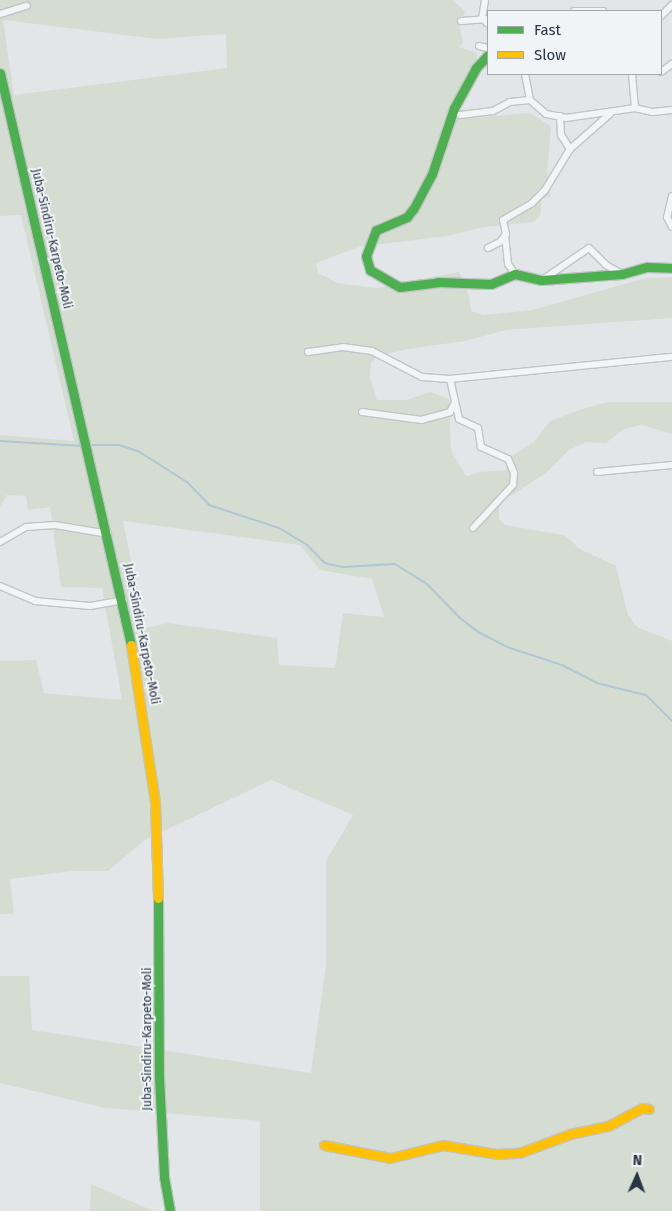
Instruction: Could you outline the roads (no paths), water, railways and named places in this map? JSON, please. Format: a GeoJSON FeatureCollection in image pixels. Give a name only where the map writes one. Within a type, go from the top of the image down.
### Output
{"type":"FeatureCollection","features":[{"type":"Feature","properties":{"kind":"main road"},"geometry":{"type":"LineString","coordinates":[[487,56],[476,68],[454,108],[423,193],[407,217],[376,230],[369,244],[366,264],[375,275],[400,287],[438,282],[490,284],[515,274],[528,279],[585,278],[622,274],[647,267],[672,268]]}},
{"type":"Feature","properties":{"kind":"main road","name":"Juba-Sindiru-Karpeto-Moli"},"geometry":{"type":"LineString","coordinates":[[0,73],[123,600],[154,787],[161,978],[159,1076],[164,1177],[170,1211]]}},
{"type":"Feature","properties":{"kind":"main road"},"geometry":{"type":"LineString","coordinates":[[324,1145],[390,1158],[443,1145],[497,1154],[518,1153],[570,1134],[608,1126],[642,1108],[649,1109]]}},
{"type":"Feature","properties":{"kind":"street"},"geometry":{"type":"LineString","coordinates":[[461,21],[485,18],[485,0]]}},
{"type":"Feature","properties":{"kind":"street"},"geometry":{"type":"LineString","coordinates":[[662,15],[672,5]]}},
{"type":"Feature","properties":{"kind":"street"},"geometry":{"type":"LineString","coordinates":[[0,14],[27,6]]}},
{"type":"Feature","properties":{"kind":"street"},"geometry":{"type":"LineString","coordinates":[[479,46],[487,48]]}},
{"type":"Feature","properties":{"kind":"street"},"geometry":{"type":"LineString","coordinates":[[525,75],[530,100],[546,114],[560,116],[610,114],[635,108],[652,112],[672,110]]}},
{"type":"Feature","properties":{"kind":"street"},"geometry":{"type":"LineString","coordinates":[[632,75],[635,108]]}},
{"type":"Feature","properties":{"kind":"street"},"geometry":{"type":"LineString","coordinates":[[460,116],[493,111],[510,102],[530,100]]}},
{"type":"Feature","properties":{"kind":"street"},"geometry":{"type":"LineString","coordinates":[[515,274],[506,256],[506,234],[503,220],[532,203],[545,190],[570,149],[610,114]]}},
{"type":"Feature","properties":{"kind":"street"},"geometry":{"type":"LineString","coordinates":[[560,116],[561,135],[570,149]]}},
{"type":"Feature","properties":{"kind":"street"},"geometry":{"type":"LineString","coordinates":[[672,196],[667,217],[672,227]]}},
{"type":"Feature","properties":{"kind":"street"},"geometry":{"type":"LineString","coordinates":[[488,248],[500,242],[506,234]]}},
{"type":"Feature","properties":{"kind":"street"},"geometry":{"type":"LineString","coordinates":[[545,278],[589,248],[606,265],[622,274]]}},
{"type":"Feature","properties":{"kind":"street"},"geometry":{"type":"LineString","coordinates":[[308,352],[343,347],[372,351],[422,377],[450,379],[672,357]]}},
{"type":"Feature","properties":{"kind":"street"},"geometry":{"type":"LineString","coordinates":[[450,379],[454,404],[459,419],[478,428],[481,447],[508,459],[514,473],[513,485],[473,528]]}},
{"type":"Feature","properties":{"kind":"street"},"geometry":{"type":"LineString","coordinates":[[362,412],[421,420],[450,412],[454,404]]}},
{"type":"Feature","properties":{"kind":"street"},"geometry":{"type":"LineString","coordinates":[[597,472],[672,465]]}},
{"type":"Feature","properties":{"kind":"street"},"geometry":{"type":"LineString","coordinates":[[0,542],[26,527],[55,526],[108,534]]}},
{"type":"Feature","properties":{"kind":"street"},"geometry":{"type":"LineString","coordinates":[[0,586],[35,601],[90,606],[123,600]]}},
{"type":"Feature","properties":{"kind":"waterway"},"geometry":{"type":"LineString","coordinates":[[0,441],[83,446]]}},
{"type":"Feature","properties":{"kind":"waterway"},"geometry":{"type":"LineString","coordinates":[[89,445],[119,445],[138,451],[187,482],[209,505],[279,528],[307,545],[325,563],[343,567],[395,564],[427,584],[460,618],[478,632],[510,648],[562,665],[597,683],[646,695],[672,721]]}}]}
